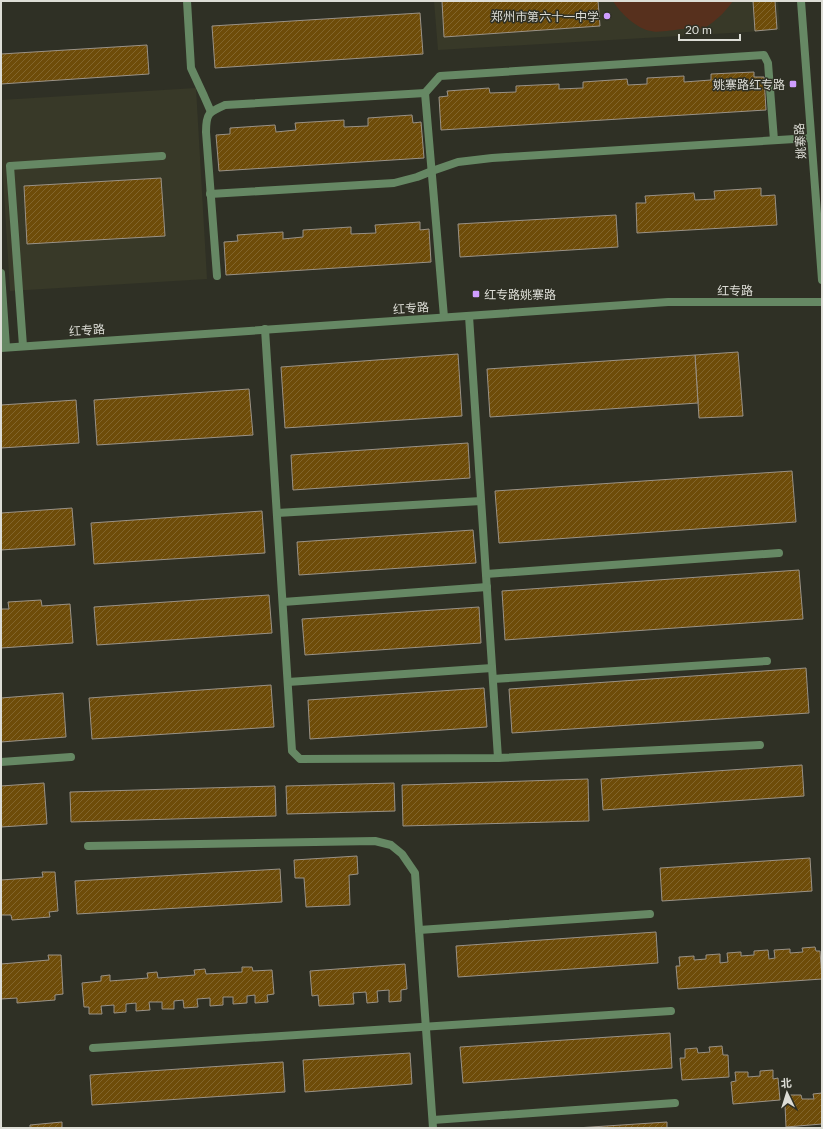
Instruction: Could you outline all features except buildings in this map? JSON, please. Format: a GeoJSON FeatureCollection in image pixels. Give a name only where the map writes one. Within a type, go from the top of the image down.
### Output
{"type":"FeatureCollection","features":[{"type":"Feature","properties":{"kind":"street"},"geometry":{"type":"LineString","coordinates":[[187,1],[191,68],[211,112]]}},
{"type":"Feature","properties":{"kind":"street","name":"姚寨路"},"geometry":{"type":"LineString","coordinates":[[801,1],[822,280]]}},
{"type":"Feature","properties":{"kind":"street"},"geometry":{"type":"LineString","coordinates":[[216,276],[206,120],[211,112],[225,105],[425,93],[440,76],[764,54],[768,63],[774,140]]}},
{"type":"Feature","properties":{"kind":"street"},"geometry":{"type":"LineString","coordinates":[[425,93],[444,317]]}},
{"type":"Feature","properties":{"kind":"street"},"geometry":{"type":"LineString","coordinates":[[210,194],[394,183],[418,177],[458,162],[485,159],[811,138]]}},
{"type":"Feature","properties":{"kind":"street"},"geometry":{"type":"LineString","coordinates":[[22,346],[10,166],[162,156]]}},
{"type":"Feature","properties":{"kind":"street"},"geometry":{"type":"LineString","coordinates":[[1,273],[4,347]]}},
{"type":"Feature","properties":{"kind":"street","name":"红专路"},"geometry":{"type":"LineString","coordinates":[[4,347],[668,302],[822,302]]}},
{"type":"Feature","properties":{"kind":"street"},"geometry":{"type":"LineString","coordinates":[[469,316],[498,758]]}},
{"type":"Feature","properties":{"kind":"street"},"geometry":{"type":"LineString","coordinates":[[265,329],[292,751],[300,759],[498,758],[760,745]]}},
{"type":"Feature","properties":{"kind":"street"},"geometry":{"type":"LineString","coordinates":[[277,514],[481,501]]}},
{"type":"Feature","properties":{"kind":"street"},"geometry":{"type":"LineString","coordinates":[[486,574],[779,553]]}},
{"type":"Feature","properties":{"kind":"street"},"geometry":{"type":"LineString","coordinates":[[282,602],[487,587]]}},
{"type":"Feature","properties":{"kind":"street"},"geometry":{"type":"LineString","coordinates":[[493,679],[767,661]]}},
{"type":"Feature","properties":{"kind":"street"},"geometry":{"type":"LineString","coordinates":[[288,682],[492,668]]}},
{"type":"Feature","properties":{"kind":"street"},"geometry":{"type":"LineString","coordinates":[[1,762],[71,757]]}},
{"type":"Feature","properties":{"kind":"street"},"geometry":{"type":"LineString","coordinates":[[88,846],[375,841],[391,845],[402,854],[415,872],[433,1124],[676,1103]]}},
{"type":"Feature","properties":{"kind":"street"},"geometry":{"type":"LineString","coordinates":[[419,930],[650,914]]}},
{"type":"Feature","properties":{"kind":"street"},"geometry":{"type":"LineString","coordinates":[[93,1048],[671,1011]]}},
{"type":"Feature","properties":{"kind":"shaded area","name":"郑州市第六十一中学"},"geometry":{"type":"Polygon","coordinates":[[[434,1],[778,1],[780,30],[438,50],[434,1]]]}},
{"type":"Feature","properties":{"kind":"shaded area"},"geometry":{"type":"Polygon","coordinates":[[[613,1],[733,1],[721,15],[704,28],[654,32],[646,30],[635,24],[624,15],[613,1]]]}},
{"type":"Feature","properties":{"kind":"shaded area"},"geometry":{"type":"Polygon","coordinates":[[[196,88],[207,279],[10,291],[1,144],[1,100],[196,88]]]}},
{"type":"Feature","properties":{"kind":"place","name":"郑州市第六十一中学"},"geometry":{"type":"Point","coordinates":[607,16]}},
{"type":"Feature","properties":{"kind":"place","name":"姚寨路红专路"},"geometry":{"type":"Point","coordinates":[793,84]}},
{"type":"Feature","properties":{"kind":"place","name":"红专路姚寨路"},"geometry":{"type":"Point","coordinates":[476,294]}}]}
